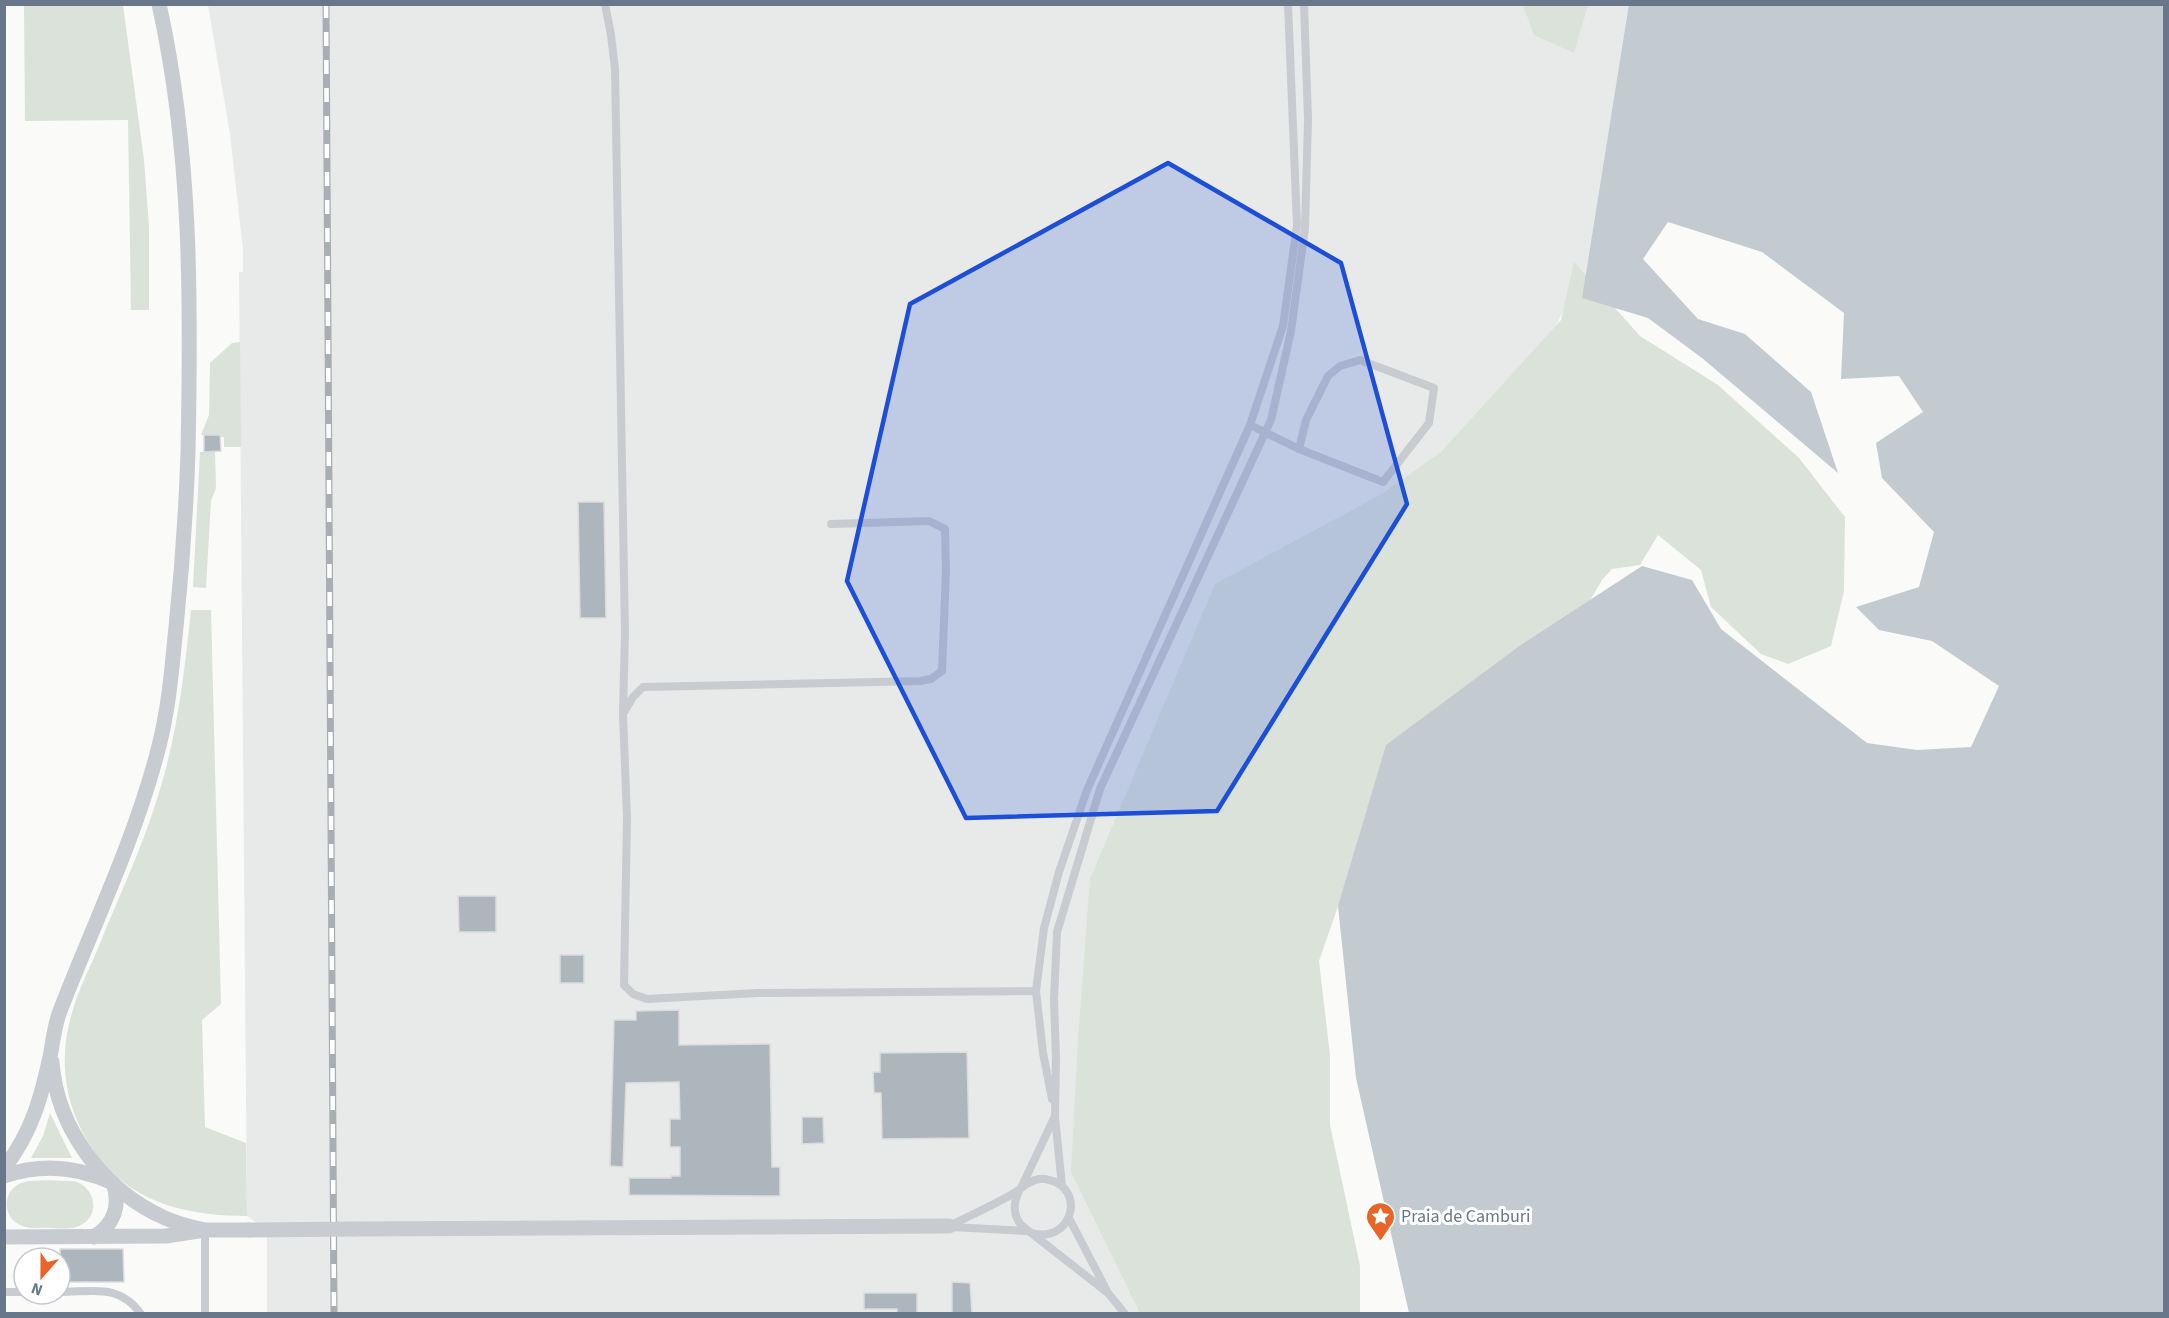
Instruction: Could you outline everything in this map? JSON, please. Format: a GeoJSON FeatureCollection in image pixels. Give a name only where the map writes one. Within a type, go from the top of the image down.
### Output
{"type":"FeatureCollection","features":[{"type":"Feature","properties":{"kind":"street"},"geometry":{"type":"LineString","coordinates":[[4,1168],[19,1147],[35,1115],[60,1011],[138,816],[160,743],[173,670],[185,540],[190,265],[184,177],[175,97],[159,4]]}},
{"type":"Feature","properties":{"kind":"street"},"geometry":{"type":"LineString","coordinates":[[51,1050],[55,1085],[66,1118],[83,1150],[112,1183],[117,1201],[115,1215],[106,1228],[94,1237]]}},
{"type":"Feature","properties":{"kind":"street"},"geometry":{"type":"LineString","coordinates":[[4,1176],[36,1168],[68,1168],[98,1176],[163,1217],[205,1230]]}},
{"type":"Feature","properties":{"kind":"street"},"geometry":{"type":"LineString","coordinates":[[7,1236],[166,1236],[205,1230],[949,1226]]}},
{"type":"Feature","properties":{"kind":"lane"},"geometry":{"type":"LineString","coordinates":[[605,4],[615,69],[625,633],[623,714],[627,819],[624,985],[633,994],[647,999],[758,993],[1036,991]]}},
{"type":"Feature","properties":{"kind":"lane"},"geometry":{"type":"LineString","coordinates":[[949,1226],[1049,1235],[1064,1226],[1069,1218],[1070,1201],[1062,1186],[1055,1116],[1043,1053],[1036,991],[1044,928],[1059,872],[1087,790],[1250,425],[1283,326],[1297,225],[1288,4]]}},
{"type":"Feature","properties":{"kind":"lane"},"geometry":{"type":"LineString","coordinates":[[1108,1293],[1029,1232],[1014,1212],[1016,1198],[1055,1116],[1054,999],[1057,933],[1100,789],[1271,420],[1291,331],[1305,228],[1308,119],[1304,4]]}},
{"type":"Feature","properties":{"kind":"lane"},"geometry":{"type":"LineString","coordinates":[[1250,425],[1299,449],[1383,482],[1429,423],[1434,388],[1360,360],[1340,366],[1328,376],[1306,420],[1299,449]]}},
{"type":"Feature","properties":{"kind":"lane"},"geometry":{"type":"LineString","coordinates":[[623,714],[633,697],[643,687],[920,681],[938,675],[942,671],[946,572],[945,529],[929,521],[831,524]]}},
{"type":"Feature","properties":{"kind":"lane"},"geometry":{"type":"LineString","coordinates":[[949,1226],[1020,1190],[1034,1180],[1049,1180],[1062,1186]]}},
{"type":"Feature","properties":{"kind":"lane"},"geometry":{"type":"LineString","coordinates":[[1069,1218],[1108,1293],[1123,1314]]}},
{"type":"Feature","properties":{"kind":"lane"},"geometry":{"type":"LineString","coordinates":[[205,1230],[205,1314]]}},
{"type":"Feature","properties":{"kind":"lane"},"geometry":{"type":"LineString","coordinates":[[72,1292],[110,1291],[129,1300],[141,1314]]}},
{"type":"Feature","properties":{"kind":"highlighted area"},"geometry":{"type":"Polygon","coordinates":[[[1168,163],[1341,263],[1407,504],[1217,811],[966,818],[847,581],[910,304],[1168,163]]]}},
{"type":"Feature","properties":{"kind":"shaded area"},"geometry":{"type":"Polygon","coordinates":[[[1629,4],[2164,5],[2164,1313],[1409,1313],[1356,1078],[1338,906],[1386,745],[1518,647],[1642,566],[1692,580],[1721,629],[1867,743],[1917,750],[1971,747],[1999,686],[1932,641],[1879,630],[1856,607],[1919,587],[1934,532],[1882,478],[1876,443],[1923,412],[1899,376],[1841,379],[1844,313],[1762,252],[1668,222],[1643,259],[1698,319],[1745,334],[1811,392],[1838,473],[1702,358],[1648,318],[1582,298],[1629,4]]]}},
{"type":"Feature","properties":{"kind":"shaded area"},"geometry":{"type":"Polygon","coordinates":[[[24,5],[123,5],[144,160],[149,226],[149,310],[131,310],[128,120],[25,121],[24,5]]]}},
{"type":"Feature","properties":{"kind":"shaded area"},"geometry":{"type":"Polygon","coordinates":[[[208,5],[1629,5],[1582,298],[1572,295],[1521,391],[1161,1313],[267,1313],[267,1230],[247,1216],[239,272],[243,272],[243,250],[230,134],[208,5]]]}},
{"type":"Feature","properties":{"kind":"shaded area"},"geometry":{"type":"Polygon","coordinates":[[[1523,5],[1588,5],[1574,53],[1534,35],[1523,5]]]}},
{"type":"Feature","properties":{"kind":"shaded area"},"geometry":{"type":"Polygon","coordinates":[[[1574,262],[1640,336],[1718,385],[1799,458],[1845,517],[1844,591],[1831,646],[1788,664],[1761,654],[1711,607],[1701,570],[1658,535],[1640,565],[1612,569],[1602,580],[1582,614],[1400,755],[1366,812],[1344,889],[1319,961],[1330,1055],[1330,1125],[1360,1266],[1360,1313],[1140,1313],[1071,1172],[1090,879],[1215,584],[1382,494],[1441,452],[1561,320],[1574,262]]]}},
{"type":"Feature","properties":{"kind":"shaded area"},"geometry":{"type":"Polygon","coordinates":[[[240,342],[241,447],[224,447],[224,437],[201,435],[209,415],[210,363],[232,343],[240,342]]]}},
{"type":"Feature","properties":{"kind":"shaded area"},"geometry":{"type":"Polygon","coordinates":[[[200,452],[215,452],[216,488],[211,501],[206,588],[193,587],[200,452]]]}},
{"type":"Feature","properties":{"kind":"shaded area"},"geometry":{"type":"Polygon","coordinates":[[[191,610],[211,610],[221,1004],[202,1020],[205,1127],[246,1143],[247,1216],[206,1214],[166,1205],[130,1187],[114,1175],[100,1159],[79,1126],[72,1108],[65,1071],[67,1032],[75,1004],[136,856],[163,778],[179,707],[191,610]]]}},
{"type":"Feature","properties":{"kind":"shaded area"},"geometry":{"type":"Polygon","coordinates":[[[50,1113],[72,1158],[31,1158],[43,1136],[50,1113]]]}},
{"type":"Feature","properties":{"kind":"shaded area"},"geometry":{"type":"Polygon","coordinates":[[[38,1180],[74,1181],[87,1189],[93,1202],[91,1215],[79,1226],[64,1229],[29,1228],[20,1225],[10,1216],[7,1199],[13,1188],[19,1184],[38,1180]]]}},
{"type":"Feature","properties":{"kind":"building"},"geometry":{"type":"Polygon","coordinates":[[[204,435],[220,435],[221,451],[204,452],[204,435]]]}},
{"type":"Feature","properties":{"kind":"building"},"geometry":{"type":"Polygon","coordinates":[[[578,502],[604,502],[606,618],[580,618],[578,502]]]}},
{"type":"Feature","properties":{"kind":"building"},"geometry":{"type":"Polygon","coordinates":[[[458,896],[496,896],[496,932],[459,932],[458,896]]]}},
{"type":"Feature","properties":{"kind":"building"},"geometry":{"type":"Polygon","coordinates":[[[560,955],[584,955],[584,983],[560,983],[560,955]]]}},
{"type":"Feature","properties":{"kind":"building"},"geometry":{"type":"Polygon","coordinates":[[[679,1010],[679,1045],[770,1044],[772,1167],[780,1167],[780,1196],[629,1195],[629,1178],[680,1176],[680,1147],[670,1147],[670,1119],[680,1119],[679,1082],[626,1083],[623,1167],[610,1166],[614,1020],[636,1020],[636,1011],[679,1010]]]}},
{"type":"Feature","properties":{"kind":"building"},"geometry":{"type":"Polygon","coordinates":[[[967,1052],[969,1138],[882,1139],[881,1093],[874,1093],[873,1072],[880,1072],[880,1053],[967,1052]]]}},
{"type":"Feature","properties":{"kind":"building"},"geometry":{"type":"Polygon","coordinates":[[[802,1117],[823,1117],[824,1143],[802,1144],[802,1117]]]}},
{"type":"Feature","properties":{"kind":"building"},"geometry":{"type":"Polygon","coordinates":[[[72,1249],[123,1249],[124,1282],[72,1282],[72,1249]]]}},
{"type":"Feature","properties":{"kind":"building"},"geometry":{"type":"Polygon","coordinates":[[[952,1282],[970,1283],[972,1314],[952,1314],[952,1282]]]}},
{"type":"Feature","properties":{"kind":"building"},"geometry":{"type":"Polygon","coordinates":[[[864,1293],[917,1293],[917,1314],[897,1314],[897,1309],[864,1309],[864,1293]]]}},
{"type":"Feature","properties":{"kind":"railway"},"geometry":{"type":"LineString","coordinates":[[326,4],[334,1314]]}},
{"type":"Feature","properties":{"kind":"place","name":"Praia de Camburi"},"geometry":{"type":"Point","coordinates":[1380,1242]}}]}
